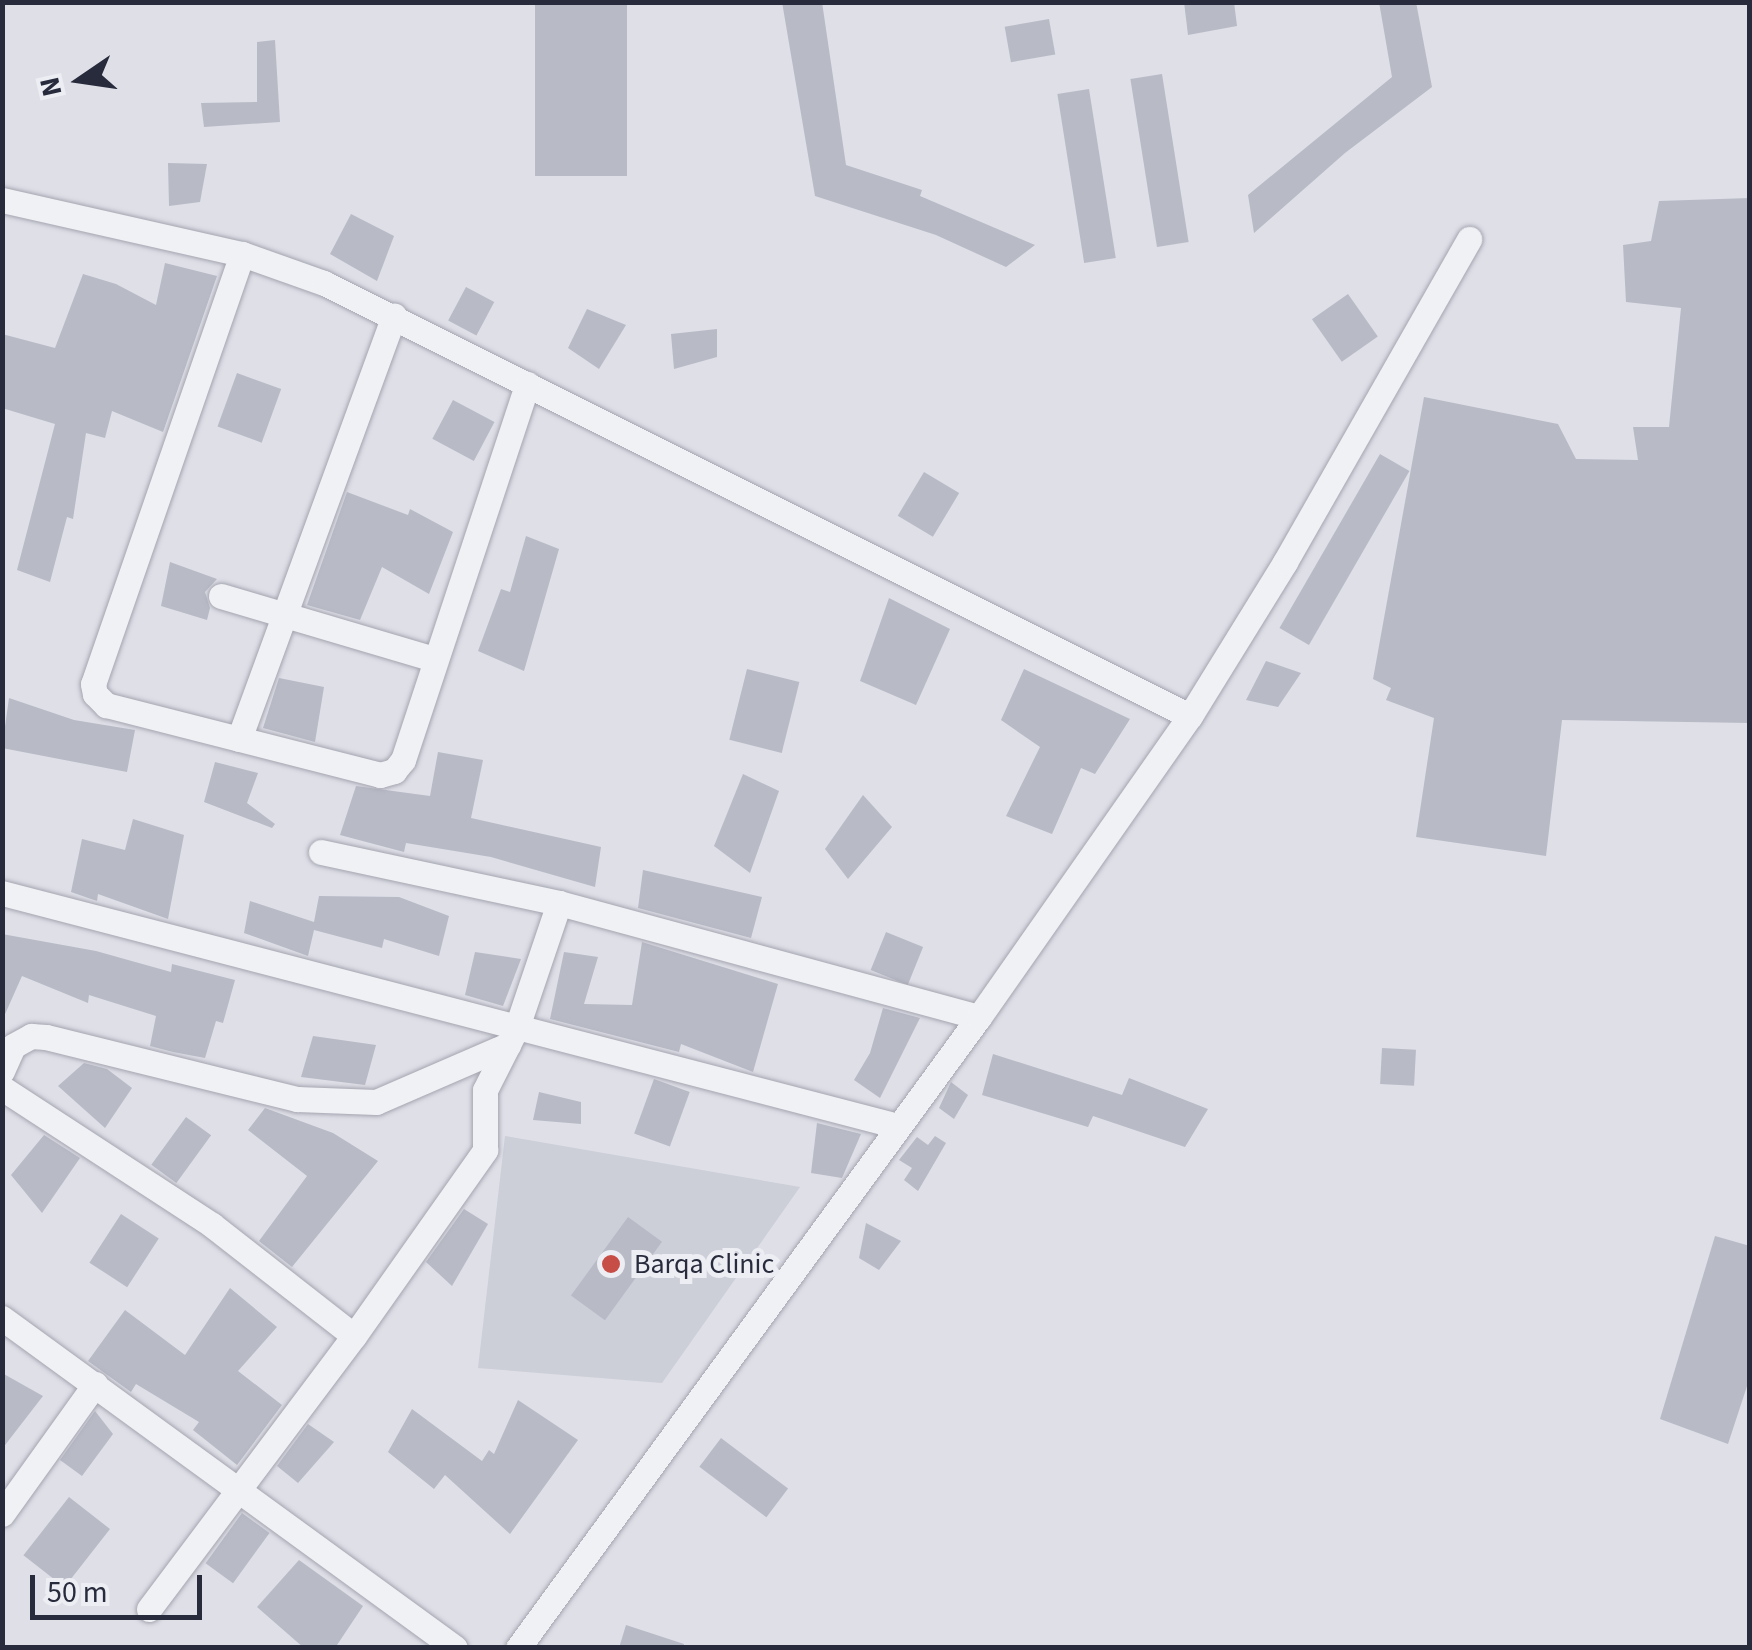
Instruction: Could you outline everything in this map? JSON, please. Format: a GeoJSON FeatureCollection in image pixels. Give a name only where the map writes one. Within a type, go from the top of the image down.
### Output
{"type":"FeatureCollection","features":[{"type":"Feature","properties":{"kind":"street"},"geometry":{"type":"LineString","coordinates":[[2,200],[242,254],[324,282],[1190,716]]}},
{"type":"Feature","properties":{"kind":"street"},"geometry":{"type":"LineString","coordinates":[[518,1648],[979,1017],[1190,716],[1285,562],[1469,239]]}},
{"type":"Feature","properties":{"kind":"street"},"geometry":{"type":"LineString","coordinates":[[242,254],[92,684],[95,694],[106,704],[388,775],[403,760],[527,384]]}},
{"type":"Feature","properties":{"kind":"street"},"geometry":{"type":"LineString","coordinates":[[239,739],[394,315]]}},
{"type":"Feature","properties":{"kind":"street"},"geometry":{"type":"LineString","coordinates":[[221,596],[434,658]]}},
{"type":"Feature","properties":{"kind":"street"},"geometry":{"type":"LineString","coordinates":[[321,852],[559,903],[979,1017]]}},
{"type":"Feature","properties":{"kind":"street"},"geometry":{"type":"LineString","coordinates":[[2,893],[512,1036],[898,1126]]}},
{"type":"Feature","properties":{"kind":"street"},"geometry":{"type":"LineString","coordinates":[[150,1610],[354,1336],[485,1150],[482,1103],[512,1036],[559,903]]}},
{"type":"Feature","properties":{"kind":"street"},"geometry":{"type":"LineString","coordinates":[[2,1071],[12,1046],[31,1036],[46,1037],[297,1100],[376,1102],[512,1036]]}},
{"type":"Feature","properties":{"kind":"street"},"geometry":{"type":"LineString","coordinates":[[2,1088],[212,1225],[354,1336]]}},
{"type":"Feature","properties":{"kind":"street"},"geometry":{"type":"LineString","coordinates":[[2,1318],[242,1488],[455,1648]]}},
{"type":"Feature","properties":{"kind":"street"},"geometry":{"type":"LineString","coordinates":[[2,1514],[96,1384]]}},
{"type":"Feature","properties":{"kind":"shaded area"},"geometry":{"type":"Polygon","coordinates":[[[505,1136],[800,1187],[662,1383],[478,1368],[505,1136]]]}},
{"type":"Feature","properties":{"kind":"building"},"geometry":{"type":"Polygon","coordinates":[[[535,2],[627,2],[627,176],[535,176],[535,2]]]}},
{"type":"Feature","properties":{"kind":"building"},"geometry":{"type":"Polygon","coordinates":[[[782,2],[822,2],[846,165],[922,190],[920,196],[1035,245],[1006,267],[936,235],[815,196],[782,2]]]}},
{"type":"Feature","properties":{"kind":"building"},"geometry":{"type":"Polygon","coordinates":[[[1184,2],[1234,2],[1237,26],[1188,35],[1184,2]]]}},
{"type":"Feature","properties":{"kind":"building"},"geometry":{"type":"Polygon","coordinates":[[[1379,2],[1416,2],[1432,87],[1345,153],[1254,233],[1248,195],[1392,77],[1379,2]]]}},
{"type":"Feature","properties":{"kind":"building"},"geometry":{"type":"Polygon","coordinates":[[[1049,19],[1055,54],[1011,62],[1005,27],[1049,19]]]}},
{"type":"Feature","properties":{"kind":"building"},"geometry":{"type":"Polygon","coordinates":[[[275,40],[280,122],[204,127],[201,103],[257,102],[257,42],[275,40]]]}},
{"type":"Feature","properties":{"kind":"building"},"geometry":{"type":"Polygon","coordinates":[[[1162,74],[1189,242],[1157,247],[1130,79],[1162,74]]]}},
{"type":"Feature","properties":{"kind":"building"},"geometry":{"type":"Polygon","coordinates":[[[1089,89],[1116,258],[1084,263],[1057,94],[1089,89]]]}},
{"type":"Feature","properties":{"kind":"building"},"geometry":{"type":"Polygon","coordinates":[[[168,163],[207,164],[200,202],[169,206],[168,163]]]}},
{"type":"Feature","properties":{"kind":"building"},"geometry":{"type":"Polygon","coordinates":[[[1750,198],[1750,723],[1562,720],[1546,856],[1416,837],[1434,718],[1386,700],[1391,688],[1373,679],[1424,397],[1558,424],[1576,459],[1638,460],[1633,427],[1669,427],[1681,308],[1626,302],[1623,245],[1651,241],[1659,201],[1750,198]]]}},
{"type":"Feature","properties":{"kind":"building"},"geometry":{"type":"Polygon","coordinates":[[[351,214],[394,236],[377,281],[330,254],[351,214]]]}},
{"type":"Feature","properties":{"kind":"building"},"geometry":{"type":"Polygon","coordinates":[[[165,263],[217,276],[163,432],[112,411],[105,438],[86,433],[73,519],[67,517],[50,582],[17,570],[55,424],[2,408],[2,334],[55,348],[83,274],[116,284],[156,305],[165,263]]]}},
{"type":"Feature","properties":{"kind":"building"},"geometry":{"type":"Polygon","coordinates":[[[466,287],[494,302],[476,336],[448,321],[466,287]]]}},
{"type":"Feature","properties":{"kind":"building"},"geometry":{"type":"Polygon","coordinates":[[[1348,294],[1378,337],[1342,362],[1312,319],[1348,294]]]}},
{"type":"Feature","properties":{"kind":"building"},"geometry":{"type":"Polygon","coordinates":[[[587,309],[626,325],[599,369],[568,348],[587,309]]]}},
{"type":"Feature","properties":{"kind":"building"},"geometry":{"type":"Polygon","coordinates":[[[717,329],[717,357],[674,369],[671,334],[717,329]]]}},
{"type":"Feature","properties":{"kind":"building"},"geometry":{"type":"Polygon","coordinates":[[[237,373],[281,389],[262,443],[218,427],[237,373]]]}},
{"type":"Feature","properties":{"kind":"building"},"geometry":{"type":"Polygon","coordinates":[[[453,400],[494,422],[474,461],[432,439],[453,400]]]}},
{"type":"Feature","properties":{"kind":"building"},"geometry":{"type":"Polygon","coordinates":[[[1380,454],[1409,471],[1309,645],[1280,628],[1380,454]]]}},
{"type":"Feature","properties":{"kind":"building"},"geometry":{"type":"Polygon","coordinates":[[[924,472],[959,493],[933,537],[898,516],[924,472]]]}},
{"type":"Feature","properties":{"kind":"building"},"geometry":{"type":"Polygon","coordinates":[[[347,492],[408,515],[410,509],[453,532],[429,594],[382,567],[360,620],[307,605],[347,492]]]}},
{"type":"Feature","properties":{"kind":"building"},"geometry":{"type":"Polygon","coordinates":[[[526,536],[559,549],[524,671],[478,651],[501,589],[510,592],[526,536]]]}},
{"type":"Feature","properties":{"kind":"building"},"geometry":{"type":"Polygon","coordinates":[[[170,562],[217,579],[205,592],[210,608],[207,620],[161,606],[170,562]]]}},
{"type":"Feature","properties":{"kind":"building"},"geometry":{"type":"Polygon","coordinates":[[[889,598],[950,629],[916,705],[860,681],[889,598]]]}},
{"type":"Feature","properties":{"kind":"building"},"geometry":{"type":"Polygon","coordinates":[[[1266,661],[1301,673],[1278,707],[1246,700],[1266,661]]]}},
{"type":"Feature","properties":{"kind":"building"},"geometry":{"type":"Polygon","coordinates":[[[747,669],[799,682],[782,753],[729,740],[747,669]]]}},
{"type":"Feature","properties":{"kind":"building"},"geometry":{"type":"Polygon","coordinates":[[[1024,669],[1130,719],[1095,774],[1081,768],[1052,834],[1006,816],[1040,747],[1001,720],[1024,669]]]}},
{"type":"Feature","properties":{"kind":"building"},"geometry":{"type":"Polygon","coordinates":[[[279,678],[324,687],[315,742],[263,728],[279,678]]]}},
{"type":"Feature","properties":{"kind":"building"},"geometry":{"type":"Polygon","coordinates":[[[9,698],[74,720],[135,730],[127,772],[2,748],[9,698]]]}},
{"type":"Feature","properties":{"kind":"building"},"geometry":{"type":"Polygon","coordinates":[[[438,752],[483,760],[471,818],[601,847],[595,887],[491,857],[406,843],[404,852],[340,835],[356,786],[430,796],[438,752]]]}},
{"type":"Feature","properties":{"kind":"building"},"geometry":{"type":"Polygon","coordinates":[[[215,762],[258,773],[247,803],[275,824],[272,828],[204,802],[215,762]]]}},
{"type":"Feature","properties":{"kind":"building"},"geometry":{"type":"Polygon","coordinates":[[[743,774],[779,791],[750,873],[714,846],[743,774]]]}},
{"type":"Feature","properties":{"kind":"building"},"geometry":{"type":"Polygon","coordinates":[[[863,795],[892,827],[848,879],[825,849],[863,795]]]}},
{"type":"Feature","properties":{"kind":"building"},"geometry":{"type":"Polygon","coordinates":[[[133,819],[184,835],[168,919],[98,894],[97,901],[71,892],[82,839],[125,850],[133,819]]]}},
{"type":"Feature","properties":{"kind":"building"},"geometry":{"type":"Polygon","coordinates":[[[643,870],[762,897],[751,938],[638,908],[643,870]]]}},
{"type":"Feature","properties":{"kind":"building"},"geometry":{"type":"Polygon","coordinates":[[[319,896],[399,897],[449,916],[439,956],[384,939],[382,948],[314,930],[308,956],[244,933],[250,901],[314,922],[319,896]]]}},
{"type":"Feature","properties":{"kind":"building"},"geometry":{"type":"Polygon","coordinates":[[[886,932],[923,947],[908,985],[871,970],[886,932]]]}},
{"type":"Feature","properties":{"kind":"building"},"geometry":{"type":"Polygon","coordinates":[[[2,934],[96,951],[171,972],[172,964],[235,980],[223,1023],[216,1021],[205,1058],[173,1052],[150,1046],[156,1016],[89,995],[88,1003],[22,976],[2,1021],[2,934]]]}},
{"type":"Feature","properties":{"kind":"building"},"geometry":{"type":"Polygon","coordinates":[[[642,942],[778,984],[753,1072],[681,1044],[679,1052],[550,1019],[564,952],[598,957],[584,1004],[632,1005],[642,942]]]}},
{"type":"Feature","properties":{"kind":"building"},"geometry":{"type":"Polygon","coordinates":[[[475,952],[521,959],[503,1006],[465,995],[475,952]]]}},
{"type":"Feature","properties":{"kind":"building"},"geometry":{"type":"Polygon","coordinates":[[[883,1008],[920,1018],[880,1098],[854,1080],[870,1053],[883,1008]]]}},
{"type":"Feature","properties":{"kind":"building"},"geometry":{"type":"Polygon","coordinates":[[[313,1036],[376,1045],[365,1085],[301,1077],[313,1036]]]}},
{"type":"Feature","properties":{"kind":"building"},"geometry":{"type":"Polygon","coordinates":[[[1382,1048],[1416,1050],[1414,1086],[1380,1084],[1382,1048]]]}},
{"type":"Feature","properties":{"kind":"building"},"geometry":{"type":"Polygon","coordinates":[[[993,1054],[1122,1095],[1129,1078],[1208,1109],[1185,1147],[1093,1116],[1088,1127],[982,1095],[993,1054]]]}},
{"type":"Feature","properties":{"kind":"building"},"geometry":{"type":"Polygon","coordinates":[[[84,1063],[107,1069],[132,1088],[105,1128],[58,1086],[84,1063]]]}},
{"type":"Feature","properties":{"kind":"building"},"geometry":{"type":"Polygon","coordinates":[[[654,1079],[690,1092],[670,1146],[634,1134],[654,1079]]]}},
{"type":"Feature","properties":{"kind":"building"},"geometry":{"type":"Polygon","coordinates":[[[951,1082],[968,1095],[954,1119],[939,1108],[951,1082]]]}},
{"type":"Feature","properties":{"kind":"building"},"geometry":{"type":"Polygon","coordinates":[[[539,1092],[581,1102],[581,1124],[533,1120],[539,1092]]]}},
{"type":"Feature","properties":{"kind":"building"},"geometry":{"type":"Polygon","coordinates":[[[265,1108],[333,1133],[378,1161],[292,1267],[259,1241],[307,1176],[248,1130],[265,1108]]]}},
{"type":"Feature","properties":{"kind":"building"},"geometry":{"type":"Polygon","coordinates":[[[186,1117],[211,1135],[176,1183],[151,1165],[186,1117]]]}},
{"type":"Feature","properties":{"kind":"building"},"geometry":{"type":"Polygon","coordinates":[[[817,1123],[861,1134],[842,1178],[811,1173],[817,1123]]]}},
{"type":"Feature","properties":{"kind":"building"},"geometry":{"type":"Polygon","coordinates":[[[44,1135],[80,1158],[42,1213],[11,1175],[44,1135]]]}},
{"type":"Feature","properties":{"kind":"building"},"geometry":{"type":"Polygon","coordinates":[[[935,1136],[946,1143],[918,1191],[904,1180],[912,1168],[899,1160],[917,1137],[928,1145],[935,1136]]]}},
{"type":"Feature","properties":{"kind":"building"},"geometry":{"type":"Polygon","coordinates":[[[464,1209],[488,1224],[452,1286],[426,1262],[464,1209]]]}},
{"type":"Feature","properties":{"kind":"building"},"geometry":{"type":"Polygon","coordinates":[[[121,1214],[159,1239],[127,1287],[89,1263],[121,1214]]]}},
{"type":"Feature","properties":{"kind":"building"},"geometry":{"type":"Polygon","coordinates":[[[628,1217],[662,1242],[605,1320],[571,1295],[628,1217]]]}},
{"type":"Feature","properties":{"kind":"building"},"geometry":{"type":"Polygon","coordinates":[[[866,1223],[901,1241],[879,1270],[859,1258],[866,1223]]]}},
{"type":"Feature","properties":{"kind":"building"},"geometry":{"type":"Polygon","coordinates":[[[1715,1236],[1750,1246],[1750,1377],[1728,1444],[1660,1419],[1715,1236]]]}},
{"type":"Feature","properties":{"kind":"building"},"geometry":{"type":"Polygon","coordinates":[[[230,1288],[277,1327],[238,1371],[282,1405],[237,1465],[193,1430],[199,1422],[136,1384],[131,1392],[88,1361],[125,1310],[185,1355],[230,1288]]]}},
{"type":"Feature","properties":{"kind":"building"},"geometry":{"type":"Polygon","coordinates":[[[2,1373],[43,1396],[2,1449],[2,1373]]]}},
{"type":"Feature","properties":{"kind":"building"},"geometry":{"type":"Polygon","coordinates":[[[518,1400],[578,1440],[510,1534],[445,1475],[434,1489],[388,1452],[412,1409],[482,1461],[489,1450],[494,1454],[518,1400]]]}},
{"type":"Feature","properties":{"kind":"building"},"geometry":{"type":"Polygon","coordinates":[[[95,1411],[113,1434],[82,1476],[60,1460],[95,1411]]]}},
{"type":"Feature","properties":{"kind":"building"},"geometry":{"type":"Polygon","coordinates":[[[308,1424],[334,1442],[298,1483],[277,1466],[308,1424]]]}},
{"type":"Feature","properties":{"kind":"building"},"geometry":{"type":"Polygon","coordinates":[[[721,1438],[788,1489],[766,1517],[699,1467],[721,1438]]]}},
{"type":"Feature","properties":{"kind":"building"},"geometry":{"type":"Polygon","coordinates":[[[69,1497],[110,1529],[64,1587],[23,1555],[69,1497]]]}},
{"type":"Feature","properties":{"kind":"building"},"geometry":{"type":"Polygon","coordinates":[[[242,1513],[270,1533],[233,1583],[206,1563],[242,1513]]]}},
{"type":"Feature","properties":{"kind":"building"},"geometry":{"type":"Polygon","coordinates":[[[299,1560],[363,1606],[335,1648],[304,1648],[257,1607],[299,1560]]]}},
{"type":"Feature","properties":{"kind":"building"},"geometry":{"type":"Polygon","coordinates":[[[626,1625],[684,1644],[683,1648],[619,1648],[626,1625]]]}},
{"type":"Feature","properties":{"kind":"place","name":"Barqa Clinic"},"geometry":{"type":"Point","coordinates":[611,1264]}}]}
